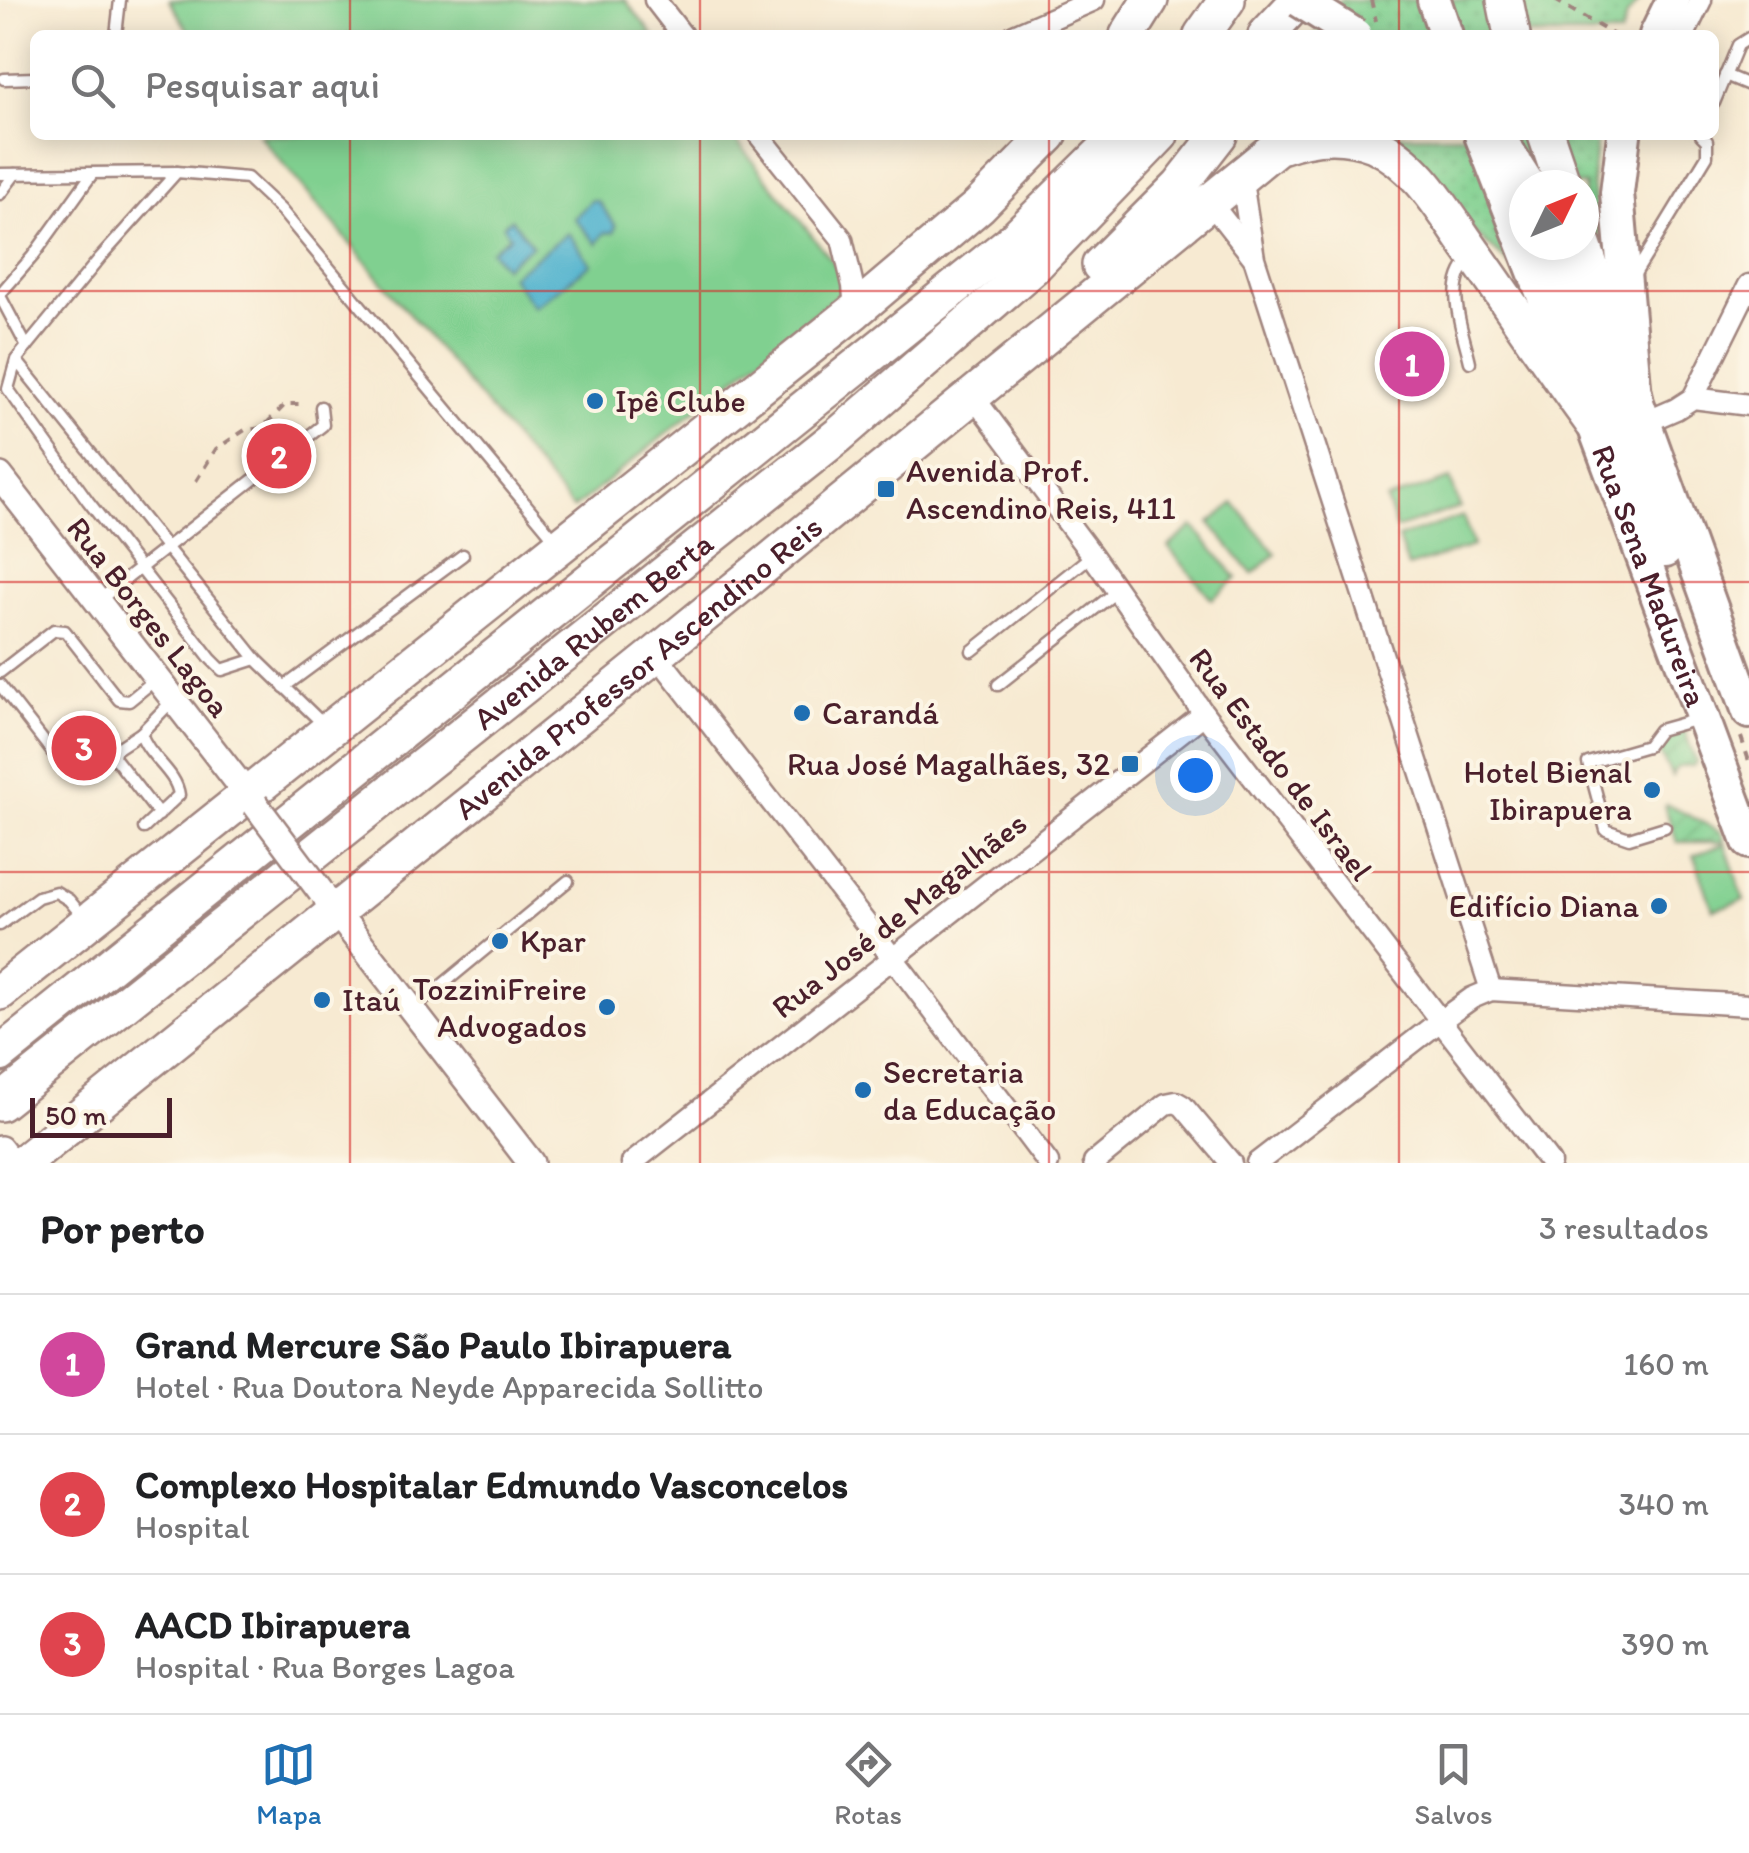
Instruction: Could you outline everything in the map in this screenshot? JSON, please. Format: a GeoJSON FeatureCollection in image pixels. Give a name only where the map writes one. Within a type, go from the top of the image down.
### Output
{"type":"FeatureCollection","features":[{"type":"Feature","properties":{"kind":"highway"},"geometry":{"type":"LineString","coordinates":[[1131,30],[1150,0]]}},
{"type":"Feature","properties":{"kind":"highway"},"geometry":{"type":"LineString","coordinates":[[1148,30],[1164,0]]}},
{"type":"Feature","properties":{"kind":"highway"},"geometry":{"type":"LineString","coordinates":[[1206,30],[1227,0]]}},
{"type":"Feature","properties":{"kind":"highway"},"geometry":{"type":"LineString","coordinates":[[1246,30],[1267,0]]}},
{"type":"Feature","properties":{"kind":"highway"},"geometry":{"type":"LineString","coordinates":[[1271,30],[1299,0]]}},
{"type":"Feature","properties":{"kind":"highway"},"geometry":{"type":"LineString","coordinates":[[1302,30],[1326,0]]}},
{"type":"Feature","properties":{"kind":"highway"},"geometry":{"type":"LineString","coordinates":[[1505,0],[1511,30]]}},
{"type":"Feature","properties":{"kind":"highway"},"geometry":{"type":"LineString","coordinates":[[0,992],[252,800],[330,730],[855,311],[979,206],[1044,140]]}},
{"type":"Feature","properties":{"kind":"highway"},"geometry":{"type":"LineString","coordinates":[[890,341],[890,326],[905,305],[1012,201],[1067,140]]}},
{"type":"Feature","properties":{"kind":"highway","name":"Avenida Rubem Berta"},"geometry":{"type":"LineString","coordinates":[[0,1054],[1010,244],[1115,140]]}},
{"type":"Feature","properties":{"kind":"highway","name":"Avenida Rubem Berta"},"geometry":{"type":"LineString","coordinates":[[0,1102],[839,434],[1033,267],[1155,140]]}},
{"type":"Feature","properties":{"kind":"highway","name":"Avenida Professor Ascendino Reis"},"geometry":{"type":"LineString","coordinates":[[10,1158],[328,901],[656,654],[1018,359],[1025,341],[1180,185],[1215,140]]}},
{"type":"Feature","properties":{"kind":"highway"},"geometry":{"type":"LineString","coordinates":[[1018,359],[1241,175],[1276,148],[1297,140]]}},
{"type":"Feature","properties":{"kind":"highway"},"geometry":{"type":"LineString","coordinates":[[1359,140],[1374,144],[1406,164],[1417,176],[1593,423]]}},
{"type":"Feature","properties":{"kind":"highway"},"geometry":{"type":"LineString","coordinates":[[1548,140],[1557,170]]}},
{"type":"Feature","properties":{"kind":"highway"},"geometry":{"type":"LineString","coordinates":[[1588,260],[1640,410]]}},
{"type":"Feature","properties":{"kind":"main road"},"geometry":{"type":"LineString","coordinates":[[1299,0],[1347,30]]}},
{"type":"Feature","properties":{"kind":"main road"},"geometry":{"type":"LineString","coordinates":[[1434,0],[1444,30]]}},
{"type":"Feature","properties":{"kind":"main road"},"geometry":{"type":"LineString","coordinates":[[1658,30],[1673,0]]}},
{"type":"Feature","properties":{"kind":"main road","name":"Rua Sena Madureira"},"geometry":{"type":"LineString","coordinates":[[1483,140],[1749,842]]}},
{"type":"Feature","properties":{"kind":"main road"},"geometry":{"type":"LineString","coordinates":[[1499,140],[1519,170]]}},
{"type":"Feature","properties":{"kind":"main road","name":"Rua Sena Madureira"},"geometry":{"type":"LineString","coordinates":[[1623,140],[1616,194],[1640,410],[1749,712]]}},
{"type":"Feature","properties":{"kind":"main road"},"geometry":{"type":"LineString","coordinates":[[1560,260],[1718,702],[1730,757],[1731,794]]}},
{"type":"Feature","properties":{"kind":"street"},"geometry":{"type":"LineString","coordinates":[[656,0],[678,30]]}},
{"type":"Feature","properties":{"kind":"street"},"geometry":{"type":"LineString","coordinates":[[1025,30],[1094,0]]}},
{"type":"Feature","properties":{"kind":"street"},"geometry":{"type":"LineString","coordinates":[[1686,30],[1701,0]]}},
{"type":"Feature","properties":{"kind":"street"},"geometry":{"type":"LineString","coordinates":[[765,140],[842,239],[855,311]]}},
{"type":"Feature","properties":{"kind":"street"},"geometry":{"type":"LineString","coordinates":[[1616,194],[1637,140]]}},
{"type":"Feature","properties":{"kind":"street"},"geometry":{"type":"LineString","coordinates":[[1241,175],[1254,258],[1491,990]]}},
{"type":"Feature","properties":{"kind":"street"},"geometry":{"type":"LineString","coordinates":[[1209,201],[1254,258]]}},
{"type":"Feature","properties":{"kind":"street"},"geometry":{"type":"LineString","coordinates":[[1640,410],[1676,409],[1693,398],[1749,285]]}},
{"type":"Feature","properties":{"kind":"street","name":"Rua Estado de Israel"},"geometry":{"type":"LineString","coordinates":[[972,395],[1204,714],[1550,1163]]}},
{"type":"Feature","properties":{"kind":"street"},"geometry":{"type":"LineString","coordinates":[[1693,398],[1749,405]]}},
{"type":"Feature","properties":{"kind":"street","name":"Rua Borges Lagoa"},"geometry":{"type":"LineString","coordinates":[[0,476],[328,901]]}},
{"type":"Feature","properties":{"kind":"street"},"geometry":{"type":"LineString","coordinates":[[656,654],[1048,1163]]}},
{"type":"Feature","properties":{"kind":"street","name":"Rua José de Magalhães"},"geometry":{"type":"LineString","coordinates":[[632,1163],[1204,714]]}},
{"type":"Feature","properties":{"kind":"street"},"geometry":{"type":"LineString","coordinates":[[328,901],[531,1163]]}},
{"type":"Feature","properties":{"kind":"street"},"geometry":{"type":"LineString","coordinates":[[1257,1163],[1440,1021],[1472,998],[1491,990],[1749,1005]]}},
{"type":"Feature","properties":{"kind":"street"},"geometry":{"type":"LineString","coordinates":[[1094,1163],[1171,1102],[1183,1106],[1231,1163]]}},
{"type":"Feature","properties":{"kind":"lane"},"geometry":{"type":"LineString","coordinates":[[117,30],[120,0]]}},
{"type":"Feature","properties":{"kind":"lane"},"geometry":{"type":"LineString","coordinates":[[1719,89],[1738,45],[1749,38]]}},
{"type":"Feature","properties":{"kind":"lane"},"geometry":{"type":"LineString","coordinates":[[1724,75],[1749,85]]}},
{"type":"Feature","properties":{"kind":"lane"},"geometry":{"type":"LineString","coordinates":[[4,79],[30,78]]}},
{"type":"Feature","properties":{"kind":"lane"},"geometry":{"type":"LineString","coordinates":[[1624,292],[1708,156],[1706,140]]}},
{"type":"Feature","properties":{"kind":"lane"},"geometry":{"type":"LineString","coordinates":[[177,172],[16,360],[8,389],[88,501],[222,670],[256,659]]}},
{"type":"Feature","properties":{"kind":"lane"},"geometry":{"type":"LineString","coordinates":[[0,174],[177,172],[247,178],[281,210],[560,545]]}},
{"type":"Feature","properties":{"kind":"lane"},"geometry":{"type":"LineString","coordinates":[[0,194],[15,174]]}},
{"type":"Feature","properties":{"kind":"lane"},"geometry":{"type":"LineString","coordinates":[[27,347],[0,295],[92,174]]}},
{"type":"Feature","properties":{"kind":"lane"},"geometry":{"type":"LineString","coordinates":[[1470,362],[1455,284],[1460,269],[1475,256]]}},
{"type":"Feature","properties":{"kind":"lane"},"geometry":{"type":"LineString","coordinates":[[16,360],[256,659],[330,730]]}},
{"type":"Feature","properties":{"kind":"lane"},"geometry":{"type":"LineString","coordinates":[[96,603],[323,425],[321,407]]}},
{"type":"Feature","properties":{"kind":"lane"},"geometry":{"type":"LineString","coordinates":[[284,687],[463,555]]}},
{"type":"Feature","properties":{"kind":"lane"},"geometry":{"type":"LineString","coordinates":[[972,652],[1092,555]]}},
{"type":"Feature","properties":{"kind":"lane"},"geometry":{"type":"LineString","coordinates":[[998,685],[1116,592]]}},
{"type":"Feature","properties":{"kind":"lane"},"geometry":{"type":"LineString","coordinates":[[0,672],[54,630],[65,632],[119,700],[128,700],[156,679]]}},
{"type":"Feature","properties":{"kind":"lane"},"geometry":{"type":"LineString","coordinates":[[0,685],[53,753]]}},
{"type":"Feature","properties":{"kind":"lane"},"geometry":{"type":"LineString","coordinates":[[159,815],[114,757],[114,750],[141,733],[173,700]]}},
{"type":"Feature","properties":{"kind":"lane"},"geometry":{"type":"LineString","coordinates":[[1665,827],[1629,838],[1606,830],[1588,763],[1647,746],[1659,730],[1704,718]]}},
{"type":"Feature","properties":{"kind":"lane"},"geometry":{"type":"LineString","coordinates":[[141,733],[144,744],[178,785],[179,795],[144,828]]}},
{"type":"Feature","properties":{"kind":"lane"},"geometry":{"type":"LineString","coordinates":[[412,1010],[568,881]]}},
{"type":"Feature","properties":{"kind":"lane"},"geometry":{"type":"LineString","coordinates":[[0,925],[38,898],[56,892],[69,900],[87,923]]}},
{"type":"Feature","properties":{"kind":"path"},"geometry":{"type":"LineString","coordinates":[[1555,0],[1606,30]]}},
{"type":"Feature","properties":{"kind":"path"},"geometry":{"type":"LineString","coordinates":[[196,481],[216,449],[245,430],[262,428],[286,404],[321,407]]}},
{"type":"Feature","properties":{"kind":"green space"},"geometry":{"type":"Polygon","coordinates":[[[169,0],[625,0],[649,30],[188,30],[169,0]]]}},
{"type":"Feature","properties":{"kind":"green space"},"geometry":{"type":"Polygon","coordinates":[[[1341,0],[1640,0],[1627,16],[1623,30],[1319,30],[1341,0]]]}},
{"type":"Feature","properties":{"kind":"green space","name":"Ipê Clube"},"geometry":{"type":"Polygon","coordinates":[[[263,140],[736,140],[841,272],[842,292],[573,509],[263,140]]]}},
{"type":"Feature","properties":{"kind":"green space"},"geometry":{"type":"Polygon","coordinates":[[[1381,140],[1597,140],[1594,170],[1509,170],[1509,260],[1568,260],[1552,271],[1522,275],[1381,140]]]}},
{"type":"Feature","properties":{"kind":"green space"},"geometry":{"type":"Polygon","coordinates":[[[1450,479],[1460,507],[1396,529],[1386,500],[1450,479]]]}},
{"type":"Feature","properties":{"kind":"green space"},"geometry":{"type":"Polygon","coordinates":[[[1234,503],[1276,554],[1252,574],[1210,523],[1234,503]]]}},
{"type":"Feature","properties":{"kind":"green space"},"geometry":{"type":"Polygon","coordinates":[[[1463,516],[1473,546],[1408,567],[1398,538],[1463,516]]]}},
{"type":"Feature","properties":{"kind":"green space"},"geometry":{"type":"Polygon","coordinates":[[[1193,526],[1237,578],[1212,599],[1168,547],[1193,526]]]}},
{"type":"Feature","properties":{"kind":"green space"},"geometry":{"type":"Polygon","coordinates":[[[1683,726],[1696,762],[1693,766],[1678,767],[1672,776],[1659,751],[1669,730],[1683,726]]]}},
{"type":"Feature","properties":{"kind":"green space"},"geometry":{"type":"Polygon","coordinates":[[[1667,804],[1721,832],[1725,842],[1677,842],[1667,804]]]}},
{"type":"Feature","properties":{"kind":"green space"},"geometry":{"type":"Polygon","coordinates":[[[1725,844],[1744,900],[1713,910],[1694,855],[1725,844]]]}},
{"type":"Feature","properties":{"kind":"water"},"geometry":{"type":"Polygon","coordinates":[[[592,200],[598,201],[616,226],[614,232],[604,233],[597,244],[574,218],[592,200]]]}},
{"type":"Feature","properties":{"kind":"water"},"geometry":{"type":"Polygon","coordinates":[[[511,219],[532,245],[504,267],[491,251],[510,236],[503,226],[511,219]]]}},
{"type":"Feature","properties":{"kind":"water"},"geometry":{"type":"Polygon","coordinates":[[[568,233],[591,264],[534,307],[511,276],[568,233]]]}},
{"type":"Feature","properties":{"kind":"place","name":"Grand Mercure São Paulo Ibirapuera"},"geometry":{"type":"Point","coordinates":[1412,364]}},
{"type":"Feature","properties":{"kind":"place","name":"Ipê Clube"},"geometry":{"type":"Point","coordinates":[595,401]}},
{"type":"Feature","properties":{"kind":"place","name":"Complexo Hospitalar Edmundo Vasconcelos"},"geometry":{"type":"Point","coordinates":[279,456]}},
{"type":"Feature","properties":{"kind":"place","name":"Avenida Prof. Ascendino Reis, 411"},"geometry":{"type":"Point","coordinates":[886,489]}},
{"type":"Feature","properties":{"kind":"place","name":"Carandá"},"geometry":{"type":"Point","coordinates":[802,713]}},
{"type":"Feature","properties":{"kind":"place","name":"AACD Ibirapuera"},"geometry":{"type":"Point","coordinates":[84,748]}},
{"type":"Feature","properties":{"kind":"place","name":"Rua José Magalhães, 32"},"geometry":{"type":"Point","coordinates":[1130,764]}},
{"type":"Feature","properties":{"kind":"place","name":"Hotel Bienal Ibirapuera"},"geometry":{"type":"Point","coordinates":[1652,790]}},
{"type":"Feature","properties":{"kind":"place","name":"Edifício Diana"},"geometry":{"type":"Point","coordinates":[1659,906]}},
{"type":"Feature","properties":{"kind":"place","name":"Kpar"},"geometry":{"type":"Point","coordinates":[500,941]}},
{"type":"Feature","properties":{"kind":"place","name":"Itaú"},"geometry":{"type":"Point","coordinates":[322,1000]}},
{"type":"Feature","properties":{"kind":"place","name":"TozziniFreire Advogados"},"geometry":{"type":"Point","coordinates":[607,1007]}},
{"type":"Feature","properties":{"kind":"place","name":"Secretaria da Educação"},"geometry":{"type":"Point","coordinates":[863,1090]}}]}
